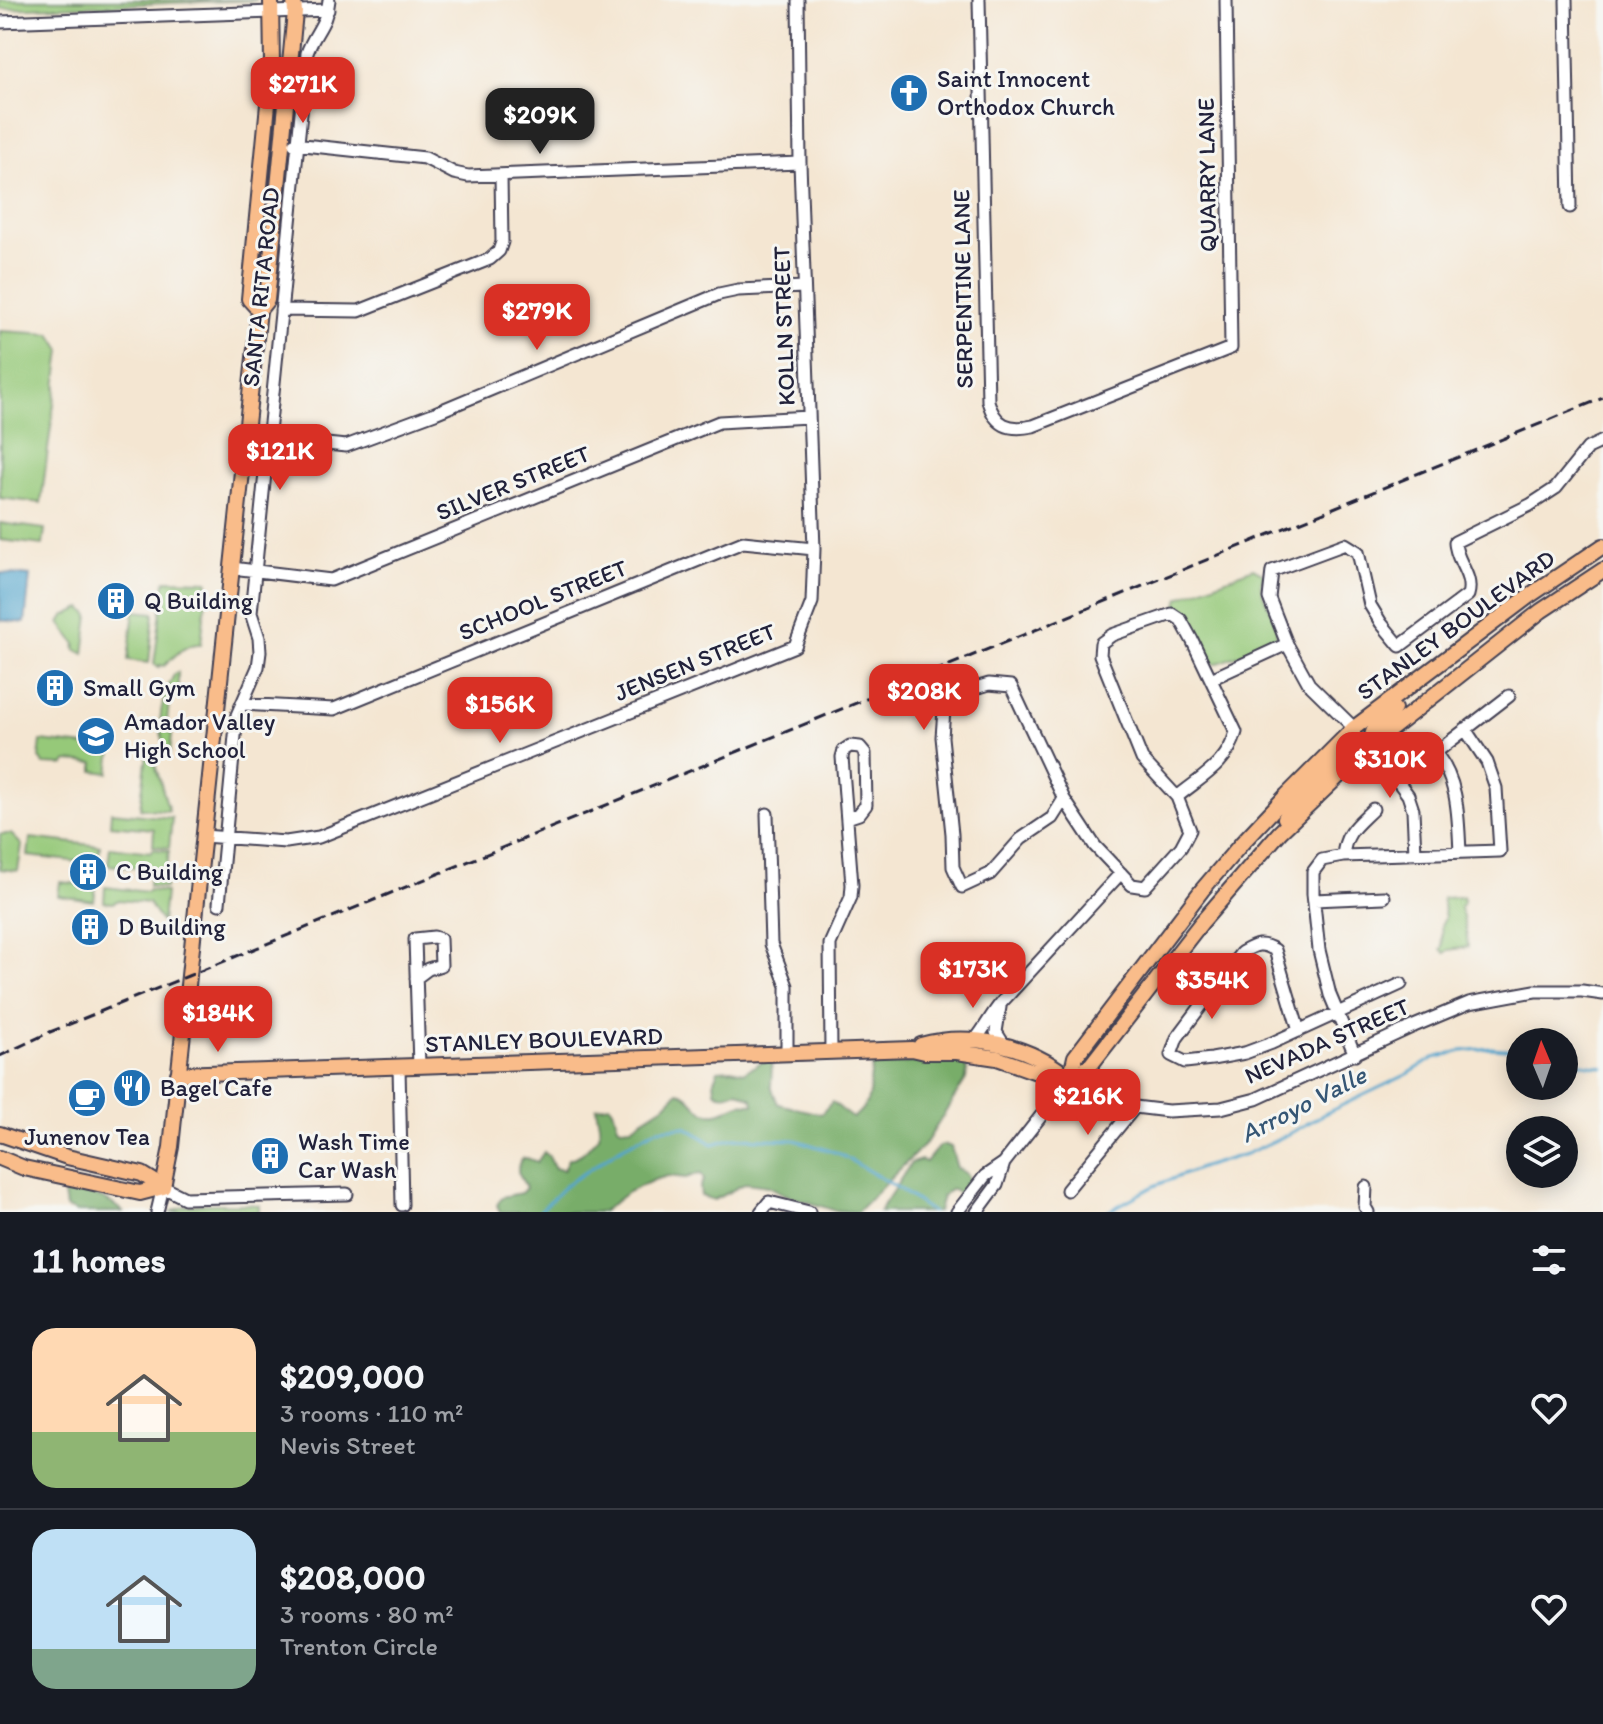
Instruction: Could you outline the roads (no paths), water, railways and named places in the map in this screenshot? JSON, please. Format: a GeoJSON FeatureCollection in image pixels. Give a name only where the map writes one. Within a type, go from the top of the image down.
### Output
{"type":"FeatureCollection","features":[{"type":"Feature","properties":{"kind":"main road","name":"SANTA RITA ROAD"},"geometry":{"type":"LineString","coordinates":[[259,310],[249,299],[272,63],[271,6]]}},
{"type":"Feature","properties":{"kind":"main road","name":"SANTA RITA ROAD"},"geometry":{"type":"LineString","coordinates":[[163,1187],[170,1153],[259,310],[267,300],[294,6]]}},
{"type":"Feature","properties":{"kind":"main road"},"geometry":{"type":"LineString","coordinates":[[255,232],[274,234]]}},
{"type":"Feature","properties":{"kind":"main road","name":"STANLEY BOULEVARD"},"geometry":{"type":"LineString","coordinates":[[1070,1079],[1075,1057],[1202,890],[1260,824],[1354,728],[1529,596],[1603,546]]}},
{"type":"Feature","properties":{"kind":"main road","name":"STANLEY BOULEVARD"},"geometry":{"type":"LineString","coordinates":[[178,1074],[912,1049],[997,1058],[1042,1074],[1070,1079],[1090,1066],[1201,923],[1280,832],[1371,745],[1541,611],[1603,570]]}},
{"type":"Feature","properties":{"kind":"main road"},"geometry":{"type":"LineString","coordinates":[[1529,596],[1541,611]]}},
{"type":"Feature","properties":{"kind":"main road"},"geometry":{"type":"LineString","coordinates":[[1371,745],[1375,726],[1428,681],[1455,651]]}},
{"type":"Feature","properties":{"kind":"main road"},"geometry":{"type":"LineString","coordinates":[[1280,832],[1285,816],[1294,805],[1348,750],[1354,728]]}},
{"type":"Feature","properties":{"kind":"main road","name":"STANLEY BOULEVARD"},"geometry":{"type":"LineString","coordinates":[[912,1049],[959,1038],[1004,1045],[1050,1062],[1070,1079]]}},
{"type":"Feature","properties":{"kind":"main road"},"geometry":{"type":"LineString","coordinates":[[0,1134],[67,1157],[142,1174],[163,1187]]}},
{"type":"Feature","properties":{"kind":"main road"},"geometry":{"type":"LineString","coordinates":[[0,1158],[24,1168],[140,1193],[163,1187]]}},
{"type":"Feature","properties":{"kind":"street","name":"KOLLN STREET"},"geometry":{"type":"LineString","coordinates":[[795,646],[812,602],[814,549],[800,163],[798,0]]}},
{"type":"Feature","properties":{"kind":"street","name":"SERPENTINE LANE"},"geometry":{"type":"LineString","coordinates":[[979,0],[988,396],[991,412],[999,423],[1017,429],[1033,426],[1231,348]]}},
{"type":"Feature","properties":{"kind":"street","name":"QUARRY LANE"},"geometry":{"type":"LineString","coordinates":[[1226,0],[1231,348]]}},
{"type":"Feature","properties":{"kind":"street"},"geometry":{"type":"LineString","coordinates":[[1566,0],[1570,207]]}},
{"type":"Feature","properties":{"kind":"street"},"geometry":{"type":"LineString","coordinates":[[0,22],[328,5]]}},
{"type":"Feature","properties":{"kind":"street","name":"SANTA RITA ROAD"},"geometry":{"type":"LineString","coordinates":[[219,904],[237,715],[258,667],[260,652],[251,613],[254,571],[307,53],[325,21],[328,5]]}},
{"type":"Feature","properties":{"kind":"street"},"geometry":{"type":"LineString","coordinates":[[283,142],[425,158],[454,173],[468,176],[800,163]]}},
{"type":"Feature","properties":{"kind":"street"},"geometry":{"type":"LineString","coordinates":[[281,310],[359,311],[490,259],[499,251],[502,242],[501,175]]}},
{"type":"Feature","properties":{"kind":"street"},"geometry":{"type":"LineString","coordinates":[[268,438],[346,446],[435,413],[719,294],[738,290],[804,287]]}},
{"type":"Feature","properties":{"kind":"street","name":"SILVER STREET"},"geometry":{"type":"LineString","coordinates":[[232,568],[331,580],[719,422],[809,417]]}},
{"type":"Feature","properties":{"kind":"street"},"geometry":{"type":"LineString","coordinates":[[1354,728],[1309,684],[1287,644],[1269,598],[1272,571],[1345,544],[1358,552],[1370,605],[1400,646],[1468,595],[1470,580],[1455,550],[1455,542],[1530,505],[1556,488],[1588,448],[1603,441]]}},
{"type":"Feature","properties":{"kind":"street","name":"SCHOOL STREET"},"geometry":{"type":"LineString","coordinates":[[242,704],[334,709],[743,542],[814,549]]}},
{"type":"Feature","properties":{"kind":"street"},"geometry":{"type":"LineString","coordinates":[[1064,799],[1052,818],[1021,839],[990,874],[962,887],[953,867],[942,737],[944,710],[962,692],[989,684],[1011,686],[1064,799],[1095,846],[1132,885],[1145,887],[1181,847],[1190,830],[1177,797],[1142,759],[1100,655],[1101,643],[1112,635],[1172,614],[1181,620],[1236,732],[1233,745],[1217,767],[1177,797]]}},
{"type":"Feature","properties":{"kind":"street"},"geometry":{"type":"LineString","coordinates":[[1211,679],[1287,644]]}},
{"type":"Feature","properties":{"kind":"street","name":"JENSEN STREET"},"geometry":{"type":"LineString","coordinates":[[203,836],[286,842],[319,837],[795,646]]}},
{"type":"Feature","properties":{"kind":"street"},"geometry":{"type":"LineString","coordinates":[[1460,852],[1457,800],[1442,761],[1435,753],[1509,696]]}},
{"type":"Feature","properties":{"kind":"street"},"geometry":{"type":"LineString","coordinates":[[1355,1055],[1330,995],[1319,950],[1313,872],[1322,860],[1343,856],[1500,851],[1496,788],[1487,762],[1465,729]]}},
{"type":"Feature","properties":{"kind":"street"},"geometry":{"type":"LineString","coordinates":[[1371,745],[1408,795],[1413,810],[1415,854]]}},
{"type":"Feature","properties":{"kind":"street"},"geometry":{"type":"LineString","coordinates":[[831,1052],[830,944],[851,897],[852,885],[842,757],[844,750],[850,746],[860,747],[865,753],[866,805],[859,814],[847,818]]}},
{"type":"Feature","properties":{"kind":"street"},"geometry":{"type":"LineString","coordinates":[[1343,856],[1349,833],[1373,809]]}},
{"type":"Feature","properties":{"kind":"street"},"geometry":{"type":"LineString","coordinates":[[767,814],[771,944],[787,986],[787,1053]]}},
{"type":"Feature","properties":{"kind":"street"},"geometry":{"type":"LineString","coordinates":[[975,1040],[1001,1003],[1121,873]]}},
{"type":"Feature","properties":{"kind":"street"},"geometry":{"type":"LineString","coordinates":[[1314,900],[1384,897]]}},
{"type":"Feature","properties":{"kind":"street"},"geometry":{"type":"LineString","coordinates":[[1299,1031],[1275,950],[1265,945],[1253,945],[1241,953],[1177,1038],[1171,1055],[1185,1062],[1245,1053],[1299,1031],[1401,984]]}},
{"type":"Feature","properties":{"kind":"street"},"geometry":{"type":"LineString","coordinates":[[416,978],[419,1066]]}},
{"type":"Feature","properties":{"kind":"street","name":"NEVADA STREET"},"geometry":{"type":"LineString","coordinates":[[1070,1079],[1135,1107],[1168,1111],[1221,1108],[1256,1099],[1469,1003],[1535,991],[1603,994]]}},
{"type":"Feature","properties":{"kind":"street"},"geometry":{"type":"LineString","coordinates":[[1001,1003],[996,1032],[1004,1045]]}},
{"type":"Feature","properties":{"kind":"street"},"geometry":{"type":"LineString","coordinates":[[399,1067],[402,1205]]}},
{"type":"Feature","properties":{"kind":"street"},"geometry":{"type":"LineString","coordinates":[[957,1212],[985,1176],[1004,1163],[1070,1079]]}},
{"type":"Feature","properties":{"kind":"street"},"geometry":{"type":"LineString","coordinates":[[1067,1190],[1135,1107]]}},
{"type":"Feature","properties":{"kind":"street"},"geometry":{"type":"LineString","coordinates":[[977,1212],[997,1185],[1004,1163]]}},
{"type":"Feature","properties":{"kind":"street"},"geometry":{"type":"LineString","coordinates":[[157,1212],[163,1187],[185,1198],[347,1194]]}},
{"type":"Feature","properties":{"kind":"street"},"geometry":{"type":"LineString","coordinates":[[1366,1187],[1365,1207],[1368,1212]]}},
{"type":"Feature","properties":{"kind":"street"},"geometry":{"type":"LineString","coordinates":[[761,1212],[769,1202],[809,1212]]}},
{"type":"Feature","properties":{"kind":"water"},"geometry":{"type":"Polygon","coordinates":[[[0,573],[30,576],[25,623],[0,620],[0,573]]]}},
{"type":"Feature","properties":{"kind":"waterway","name":"Arroyo Valle"},"geometry":{"type":"LineString","coordinates":[[1107,1212],[1154,1186],[1246,1154],[1289,1134],[1434,1058],[1462,1051],[1506,1049]]}},
{"type":"Feature","properties":{"kind":"waterway","name":"Arroyo Valle"},"geometry":{"type":"LineString","coordinates":[[1578,1062],[1603,1067]]}},
{"type":"Feature","properties":{"kind":"waterway","name":"Arroyo Valle"},"geometry":{"type":"LineString","coordinates":[[539,1212],[566,1185],[621,1148],[657,1129],[686,1127],[713,1144],[734,1138],[795,1140],[838,1153],[932,1212]]}},
{"type":"Feature","properties":{"kind":"railway"},"geometry":{"type":"LineString","coordinates":[[0,1056],[50,1032],[1603,398]]}},
{"type":"Feature","properties":{"kind":"place","name":"Saint Innocent Orthodox Church"},"geometry":{"type":"Point","coordinates":[909,93]}},
{"type":"Feature","properties":{"kind":"place","name":"Q Building"},"geometry":{"type":"Point","coordinates":[116,601]}},
{"type":"Feature","properties":{"kind":"place","name":"Small Gym"},"geometry":{"type":"Point","coordinates":[55,688]}},
{"type":"Feature","properties":{"kind":"place","name":"Amador Valley High School"},"geometry":{"type":"Point","coordinates":[96,736]}},
{"type":"Feature","properties":{"kind":"place","name":"C Building"},"geometry":{"type":"Point","coordinates":[88,872]}},
{"type":"Feature","properties":{"kind":"place","name":"D Building"},"geometry":{"type":"Point","coordinates":[90,927]}},
{"type":"Feature","properties":{"kind":"place","name":"Bagel Cafe"},"geometry":{"type":"Point","coordinates":[132,1088]}},
{"type":"Feature","properties":{"kind":"place","name":"Junenov Tea"},"geometry":{"type":"Point","coordinates":[87,1098]}},
{"type":"Feature","properties":{"kind":"place","name":"Wash Time Car Wash"},"geometry":{"type":"Point","coordinates":[270,1156]}}]}
